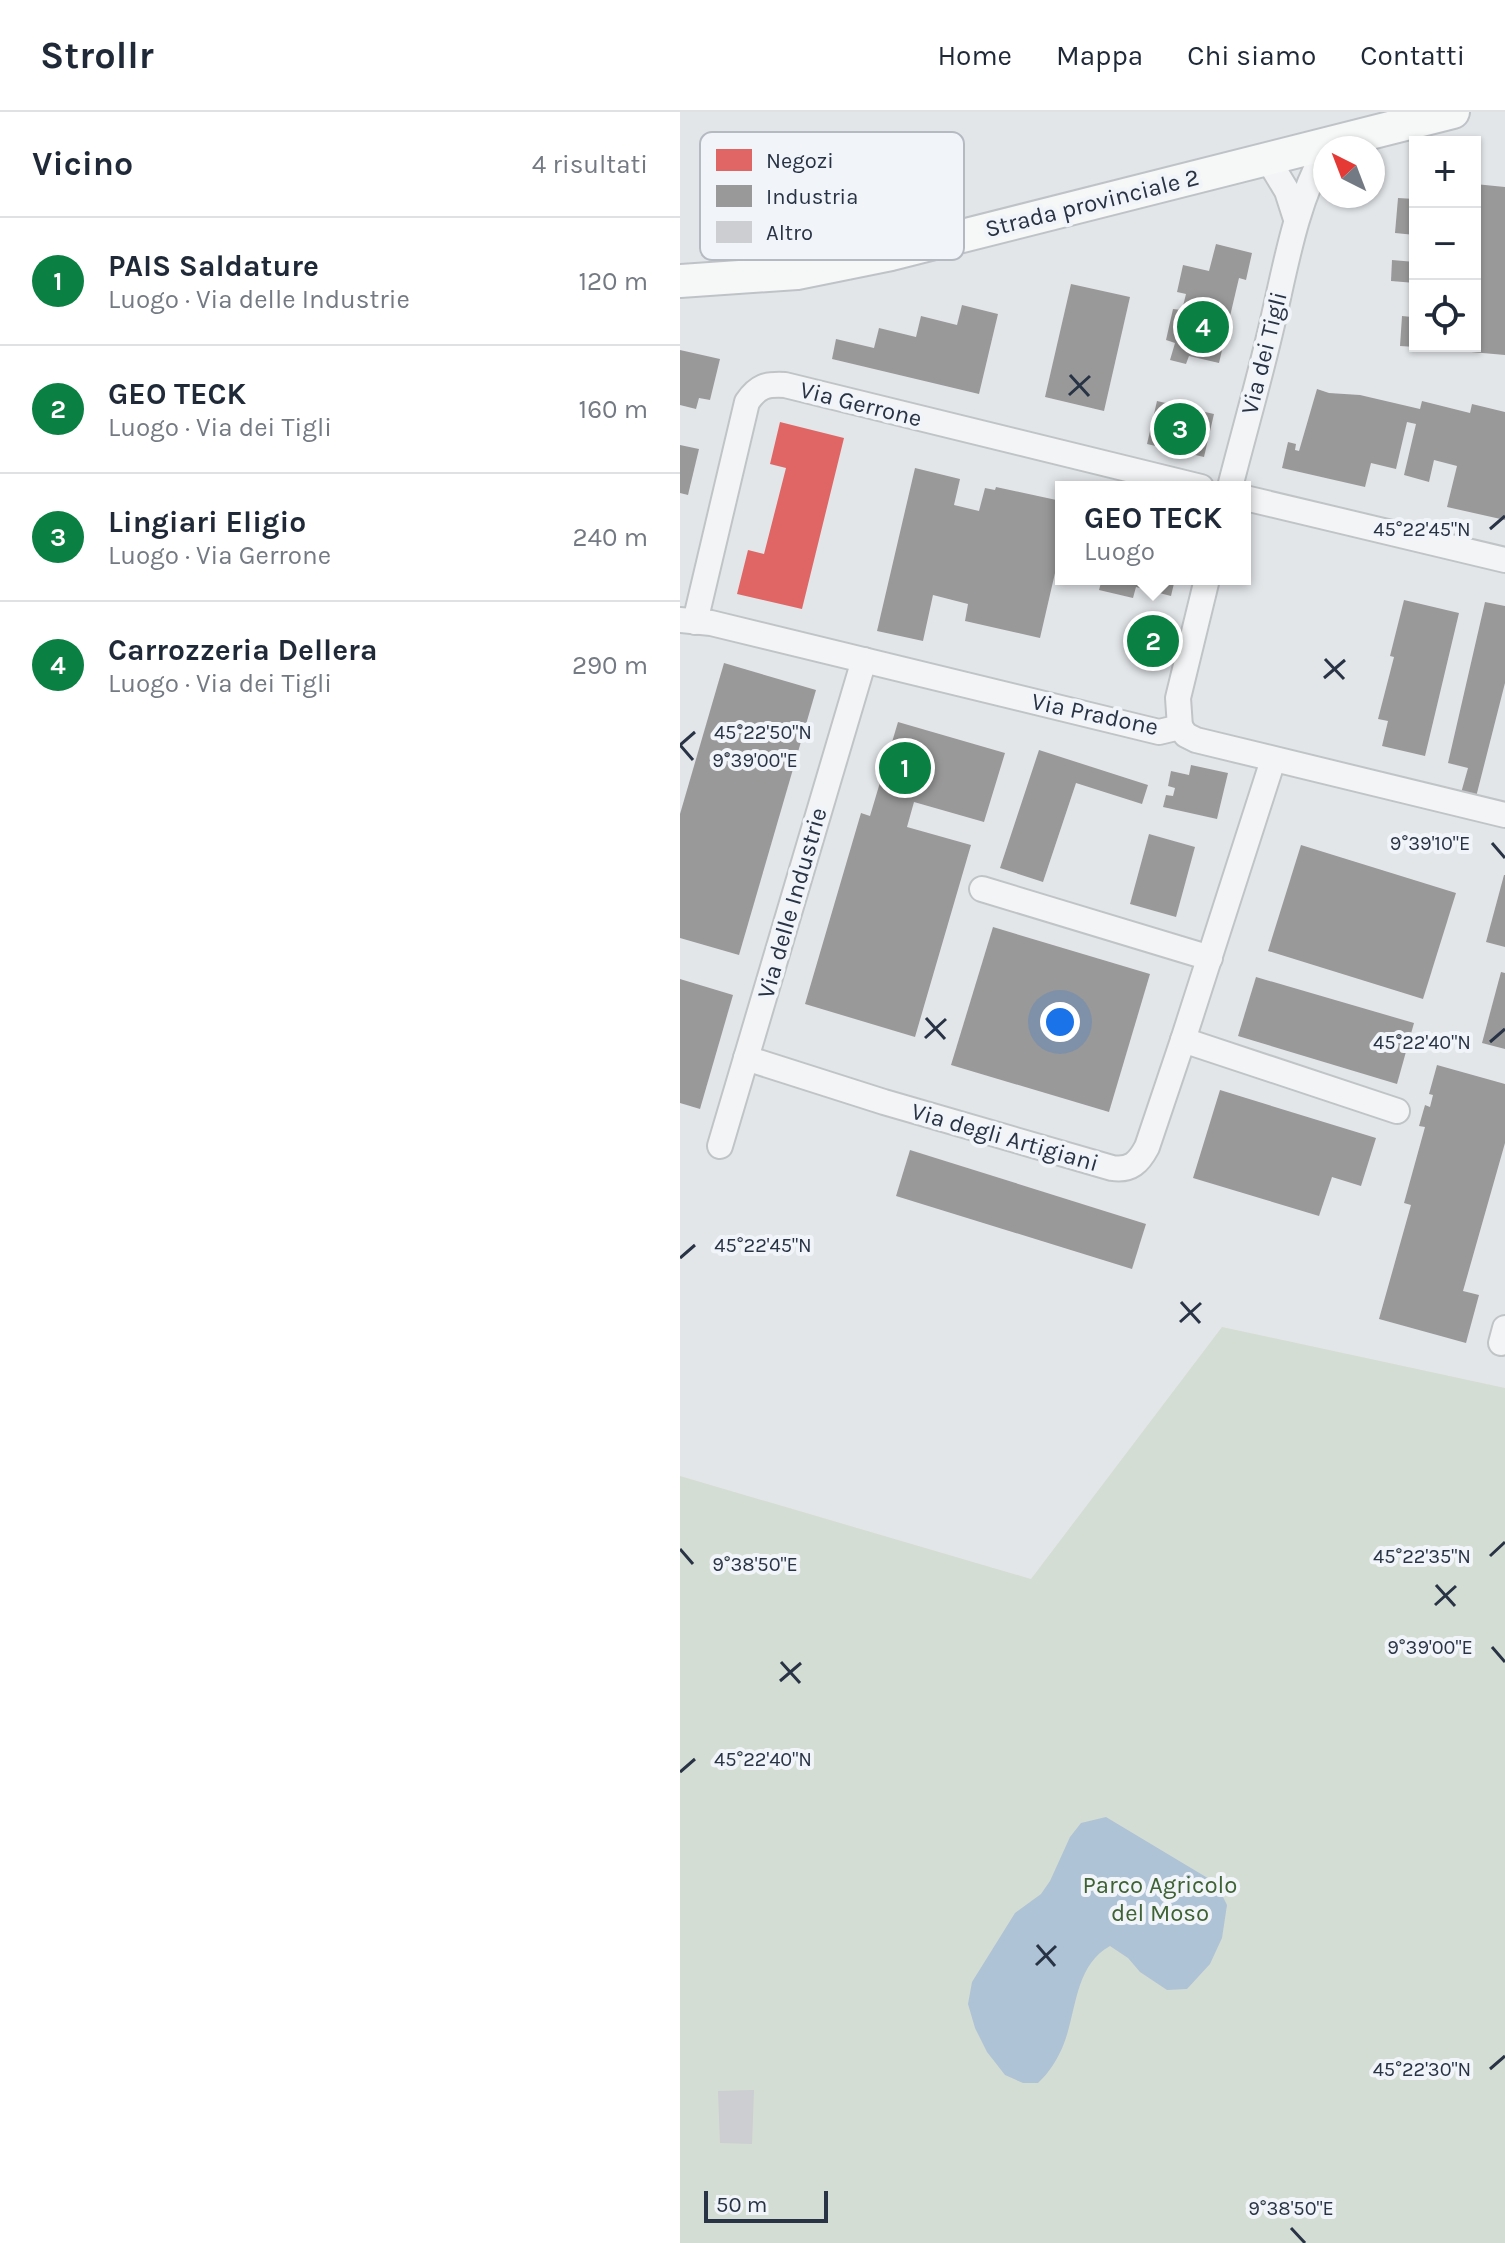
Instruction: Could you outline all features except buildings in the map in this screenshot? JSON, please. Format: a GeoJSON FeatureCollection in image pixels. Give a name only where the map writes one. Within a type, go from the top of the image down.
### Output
{"type":"FeatureCollection","features":[{"type":"Feature","properties":{"kind":"main road","name":"Strada provinciale 2"},"geometry":{"type":"LineString","coordinates":[[1367,136],[1453,112]]}},
{"type":"Feature","properties":{"kind":"main road","name":"Strada provinciale 2"},"geometry":{"type":"LineString","coordinates":[[964,235],[1267,158],[1313,150]]}},
{"type":"Feature","properties":{"kind":"main road","name":"Strada provinciale 2"},"geometry":{"type":"LineString","coordinates":[[680,281],[797,273],[861,260]]}},
{"type":"Feature","properties":{"kind":"street"},"geometry":{"type":"LineString","coordinates":[[1267,158],[1287,191],[1296,219]]}},
{"type":"Feature","properties":{"kind":"street","name":"Via dei Tigli"},"geometry":{"type":"LineString","coordinates":[[1232,481],[1268,343],[1296,219],[1313,173]]}},
{"type":"Feature","properties":{"kind":"street","name":"Via Gerrone"},"geometry":{"type":"LineString","coordinates":[[688,621],[747,402],[754,391],[764,386],[785,385],[1177,481]]}},
{"type":"Feature","properties":{"kind":"street"},"geometry":{"type":"LineString","coordinates":[[1251,499],[1505,560]]}},
{"type":"Feature","properties":{"kind":"street"},"geometry":{"type":"LineString","coordinates":[[1180,727],[1178,698],[1206,585]]}},
{"type":"Feature","properties":{"kind":"street","name":"Via Pradone"},"geometry":{"type":"LineString","coordinates":[[688,621],[711,623],[1159,732],[1180,727],[1186,735],[1196,740],[1505,815]]}},
{"type":"Feature","properties":{"kind":"street","name":"Via delle Industrie"},"geometry":{"type":"LineString","coordinates":[[720,1146],[864,660]]}},
{"type":"Feature","properties":{"kind":"street","name":"Via degli Artigiani"},"geometry":{"type":"LineString","coordinates":[[746,1058],[884,1102],[1121,1169],[1133,1167],[1147,1147],[1273,760]]}},
{"type":"Feature","properties":{"kind":"street"},"geometry":{"type":"LineString","coordinates":[[982,889],[1210,958]]}},
{"type":"Feature","properties":{"kind":"street"},"geometry":{"type":"LineString","coordinates":[[1183,1040],[1397,1111]]}},
{"type":"Feature","properties":{"kind":"green space","name":"Parco Agricolo del Moso"},"geometry":{"type":"Polygon","coordinates":[[[1222,1327],[1505,1388],[1505,2243],[680,2243],[680,1476],[1031,1579],[1222,1327]]]}},
{"type":"Feature","properties":{"kind":"water"},"geometry":{"type":"Polygon","coordinates":[[[1106,1817],[1216,1883],[1227,1905],[1222,1938],[1210,1964],[1187,1989],[1167,1990],[1110,1946],[1089,1965],[1083,1977],[1068,2033],[1052,2066],[1038,2083],[1023,2083],[1005,2075],[987,2052],[968,2004],[972,1982],[1015,1913],[1041,1894],[1050,1881],[1070,1837],[1081,1823],[1106,1817]]]}},
{"type":"Feature","properties":{"kind":"place","name":"Carrozzeria Dellera"},"geometry":{"type":"Point","coordinates":[1203,327]}},
{"type":"Feature","properties":{"kind":"place","name":"Lingiari Eligio"},"geometry":{"type":"Point","coordinates":[1180,429]}},
{"type":"Feature","properties":{"kind":"place","name":"GEO TECK"},"geometry":{"type":"Point","coordinates":[1153,641]}},
{"type":"Feature","properties":{"kind":"place","name":"PAIS Saldature"},"geometry":{"type":"Point","coordinates":[905,768]}}]}
